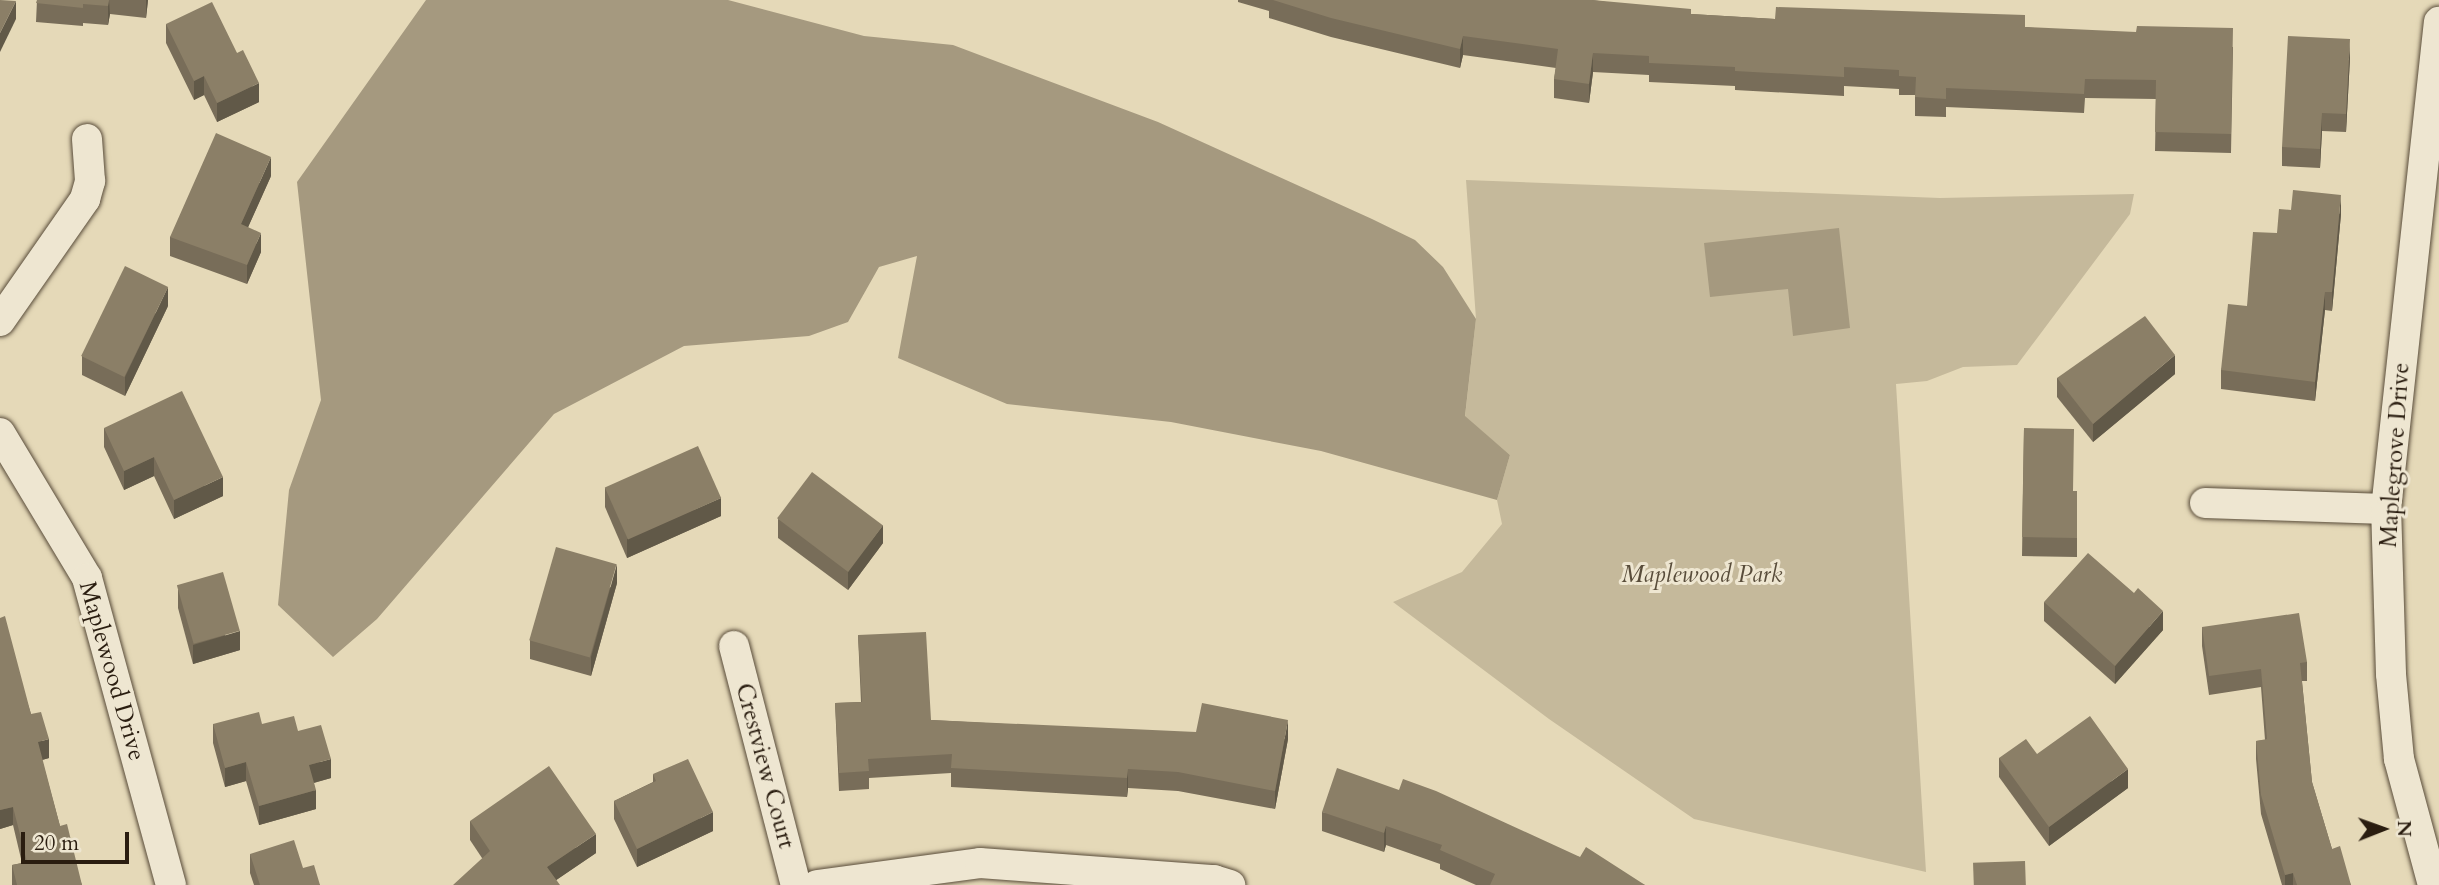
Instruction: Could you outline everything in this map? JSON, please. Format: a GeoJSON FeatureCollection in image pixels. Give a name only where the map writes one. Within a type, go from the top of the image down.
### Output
{"type":"FeatureCollection","features":[{"type":"Feature","properties":{"kind":"street","name":"Maplegrove Drive"},"geometry":{"type":"LineString","coordinates":[[2433,885],[2399,759],[2391,674],[2386,509],[2439,22]]}},
{"type":"Feature","properties":{"kind":"street"},"geometry":{"type":"LineString","coordinates":[[0,321],[85,199],[90,181],[86,139]]}},
{"type":"Feature","properties":{"kind":"street","name":"Maplewood Drive"},"geometry":{"type":"LineString","coordinates":[[0,433],[87,578],[171,885]]}},
{"type":"Feature","properties":{"kind":"street"},"geometry":{"type":"LineString","coordinates":[[2205,503],[2386,509]]}},
{"type":"Feature","properties":{"kind":"street","name":"Crestview Court"},"geometry":{"type":"LineString","coordinates":[[733,646],[796,885]]}},
{"type":"Feature","properties":{"kind":"street"},"geometry":{"type":"LineString","coordinates":[[817,885],[980,863],[1214,880],[1230,885]]}},
{"type":"Feature","properties":{"kind":"green space","name":"Maplewood Park"},"geometry":{"type":"Polygon","coordinates":[[[1466,180],[1940,198],[2134,194],[2130,214],[2017,365],[1963,367],[1927,381],[1896,384],[1926,872],[1694,819],[1549,719],[1393,602],[1462,572],[1502,524],[1497,500],[1510,455],[1465,417],[1476,319],[1466,180]]]}},
{"type":"Feature","properties":{"kind":"shaded area"},"geometry":{"type":"Polygon","coordinates":[[[426,0],[728,0],[864,36],[953,45],[1158,122],[1372,219],[1415,240],[1443,267],[1476,319],[1465,416],[1510,455],[1497,500],[1321,451],[1171,422],[1007,404],[898,358],[917,256],[879,267],[848,322],[809,336],[684,346],[554,414],[377,619],[333,657],[278,605],[289,490],[321,400],[297,182],[426,0]]]}},
{"type":"Feature","properties":{"kind":"shaded area"},"geometry":{"type":"Polygon","coordinates":[[[1839,228],[1850,328],[1793,336],[1788,289],[1710,297],[1704,243],[1839,228]]]}},
{"type":"Feature","properties":{"kind":"building"},"geometry":{"type":"Polygon","coordinates":[[[0,0],[16,1],[0,33],[0,0]]]}},
{"type":"Feature","properties":{"kind":"building"},"geometry":{"type":"Polygon","coordinates":[[[37,0],[109,0],[108,6],[83,4],[83,8],[36,3],[37,0]]]}},
{"type":"Feature","properties":{"kind":"building"},"geometry":{"type":"Polygon","coordinates":[[[1273,0],[1592,0],[1691,9],[1691,14],[1775,19],[1776,7],[2025,15],[2025,27],[2136,32],[2137,26],[2233,28],[2231,134],[2155,132],[2156,80],[2085,79],[2084,94],[1946,88],[1946,99],[1915,97],[1916,77],[1899,76],[1899,70],[1844,67],[1844,77],[1735,71],[1735,67],[1649,63],[1649,56],[1593,53],[1589,84],[1554,79],[1558,49],[1463,36],[1460,49],[1331,18],[1273,0]]]}},
{"type":"Feature","properties":{"kind":"building"},"geometry":{"type":"Polygon","coordinates":[[[212,2],[237,53],[243,50],[259,83],[217,103],[204,76],[194,81],[166,24],[212,2]]]}},
{"type":"Feature","properties":{"kind":"building"},"geometry":{"type":"Polygon","coordinates":[[[2288,36],[2350,39],[2346,114],[2322,113],[2320,149],[2282,147],[2288,36]]]}},
{"type":"Feature","properties":{"kind":"building"},"geometry":{"type":"Polygon","coordinates":[[[216,133],[271,157],[241,224],[261,233],[247,265],[170,237],[216,133]]]}},
{"type":"Feature","properties":{"kind":"building"},"geometry":{"type":"Polygon","coordinates":[[[2293,190],[2341,195],[2332,292],[2325,292],[2315,382],[2221,370],[2228,304],[2247,306],[2253,232],[2277,233],[2279,209],[2291,210],[2293,190]]]}},
{"type":"Feature","properties":{"kind":"building"},"geometry":{"type":"Polygon","coordinates":[[[125,266],[168,287],[124,377],[81,356],[125,266]]]}},
{"type":"Feature","properties":{"kind":"building"},"geometry":{"type":"Polygon","coordinates":[[[2145,316],[2175,355],[2093,424],[2057,378],[2145,316]]]}},
{"type":"Feature","properties":{"kind":"building"},"geometry":{"type":"Polygon","coordinates":[[[182,391],[223,477],[174,500],[154,457],[124,471],[104,428],[182,391]]]}},
{"type":"Feature","properties":{"kind":"building"},"geometry":{"type":"Polygon","coordinates":[[[2024,428],[2074,429],[2073,491],[2077,491],[2077,538],[2022,537],[2024,428]]]}},
{"type":"Feature","properties":{"kind":"building"},"geometry":{"type":"Polygon","coordinates":[[[698,446],[721,498],[628,540],[605,487],[698,446]]]}},
{"type":"Feature","properties":{"kind":"building"},"geometry":{"type":"Polygon","coordinates":[[[812,472],[883,526],[848,572],[777,518],[812,472]]]}},
{"type":"Feature","properties":{"kind":"building"},"geometry":{"type":"Polygon","coordinates":[[[556,547],[617,564],[590,658],[529,640],[556,547]]]}},
{"type":"Feature","properties":{"kind":"building"},"geometry":{"type":"Polygon","coordinates":[[[2088,553],[2134,593],[2138,588],[2163,611],[2115,666],[2044,602],[2088,553]]]}},
{"type":"Feature","properties":{"kind":"building"},"geometry":{"type":"Polygon","coordinates":[[[223,572],[240,631],[194,644],[177,585],[223,572]]]}},
{"type":"Feature","properties":{"kind":"building"},"geometry":{"type":"Polygon","coordinates":[[[2299,613],[2307,662],[2300,663],[2312,782],[2332,849],[2340,846],[2351,885],[2297,885],[2293,873],[2285,875],[2261,795],[2256,741],[2267,739],[2261,669],[2209,676],[2202,627],[2299,613]]]}},
{"type":"Feature","properties":{"kind":"building"},"geometry":{"type":"Polygon","coordinates":[[[5,616],[31,714],[41,712],[49,739],[38,742],[60,826],[67,824],[82,885],[17,885],[12,865],[27,862],[13,807],[0,810],[0,618],[5,616]]]}},
{"type":"Feature","properties":{"kind":"building"},"geometry":{"type":"Polygon","coordinates":[[[926,632],[931,720],[1196,732],[1202,703],[1288,720],[1275,791],[1178,772],[1128,769],[1127,778],[951,768],[952,754],[868,759],[869,771],[839,773],[835,703],[862,702],[858,635],[926,632]]]}},
{"type":"Feature","properties":{"kind":"building"},"geometry":{"type":"Polygon","coordinates":[[[259,712],[262,724],[294,716],[298,731],[321,725],[331,759],[309,765],[316,790],[259,806],[246,762],[225,768],[213,724],[259,712]]]}},
{"type":"Feature","properties":{"kind":"building"},"geometry":{"type":"Polygon","coordinates":[[[2090,716],[2128,769],[2049,827],[1999,758],[2026,739],[2037,754],[2090,716]]]}},
{"type":"Feature","properties":{"kind":"building"},"geometry":{"type":"Polygon","coordinates":[[[688,759],[713,812],[637,849],[614,801],[656,781],[653,774],[688,759]]]}},
{"type":"Feature","properties":{"kind":"building"},"geometry":{"type":"Polygon","coordinates":[[[549,766],[596,834],[547,867],[560,885],[453,885],[490,851],[470,821],[549,766]]]}},
{"type":"Feature","properties":{"kind":"building"},"geometry":{"type":"Polygon","coordinates":[[[1337,768],[1399,790],[1403,779],[1436,791],[1580,857],[1586,847],[1645,885],[1490,885],[1495,874],[1440,850],[1442,845],[1386,826],[1384,833],[1322,812],[1337,768]]]}},
{"type":"Feature","properties":{"kind":"building"},"geometry":{"type":"Polygon","coordinates":[[[294,840],[303,868],[314,865],[320,885],[260,885],[250,854],[294,840]]]}},
{"type":"Feature","properties":{"kind":"building"},"geometry":{"type":"Polygon","coordinates":[[[2025,861],[2026,885],[1974,885],[1973,863],[2025,861]]]}}]}
